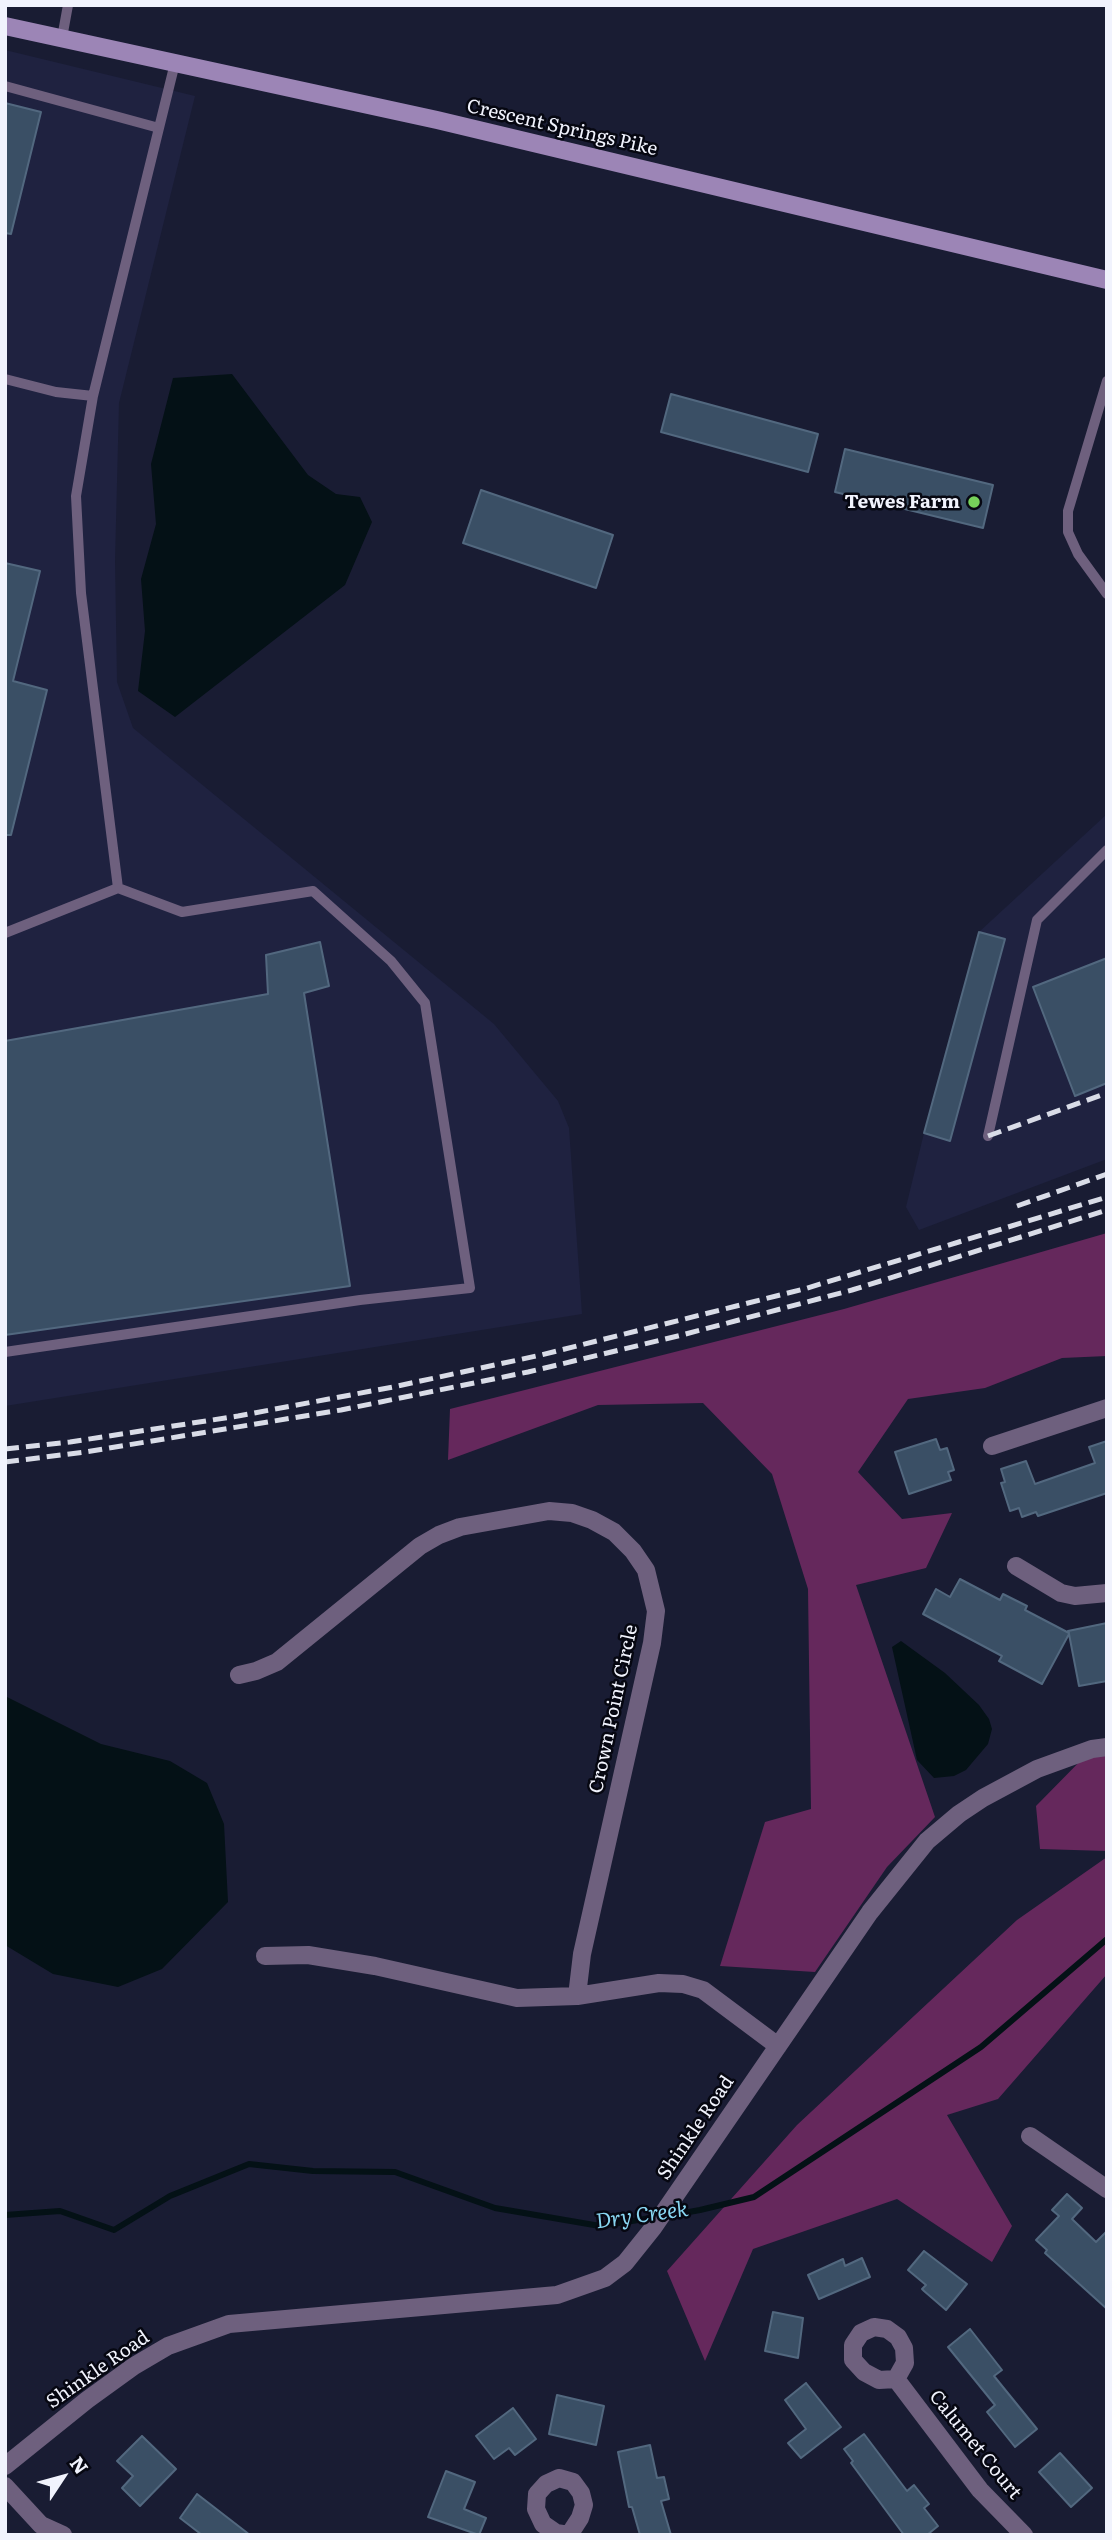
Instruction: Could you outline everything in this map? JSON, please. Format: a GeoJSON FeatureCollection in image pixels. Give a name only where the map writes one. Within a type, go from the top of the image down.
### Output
{"type":"FeatureCollection","features":[{"type":"Feature","properties":{"kind":"main road","name":"Crescent Springs Pike"},"geometry":{"type":"LineString","coordinates":[[5,26],[437,120],[1107,279]]}},
{"type":"Feature","properties":{"kind":"street"},"geometry":{"type":"LineString","coordinates":[[992,1446],[1107,1408]]}},
{"type":"Feature","properties":{"kind":"street","name":"Crown Point Circle"},"geometry":{"type":"LineString","coordinates":[[239,1675],[276,1662],[421,1546],[450,1531],[549,1511],[572,1513],[614,1532],[633,1551],[646,1570],[656,1611],[652,1643],[582,1954],[577,1996]]}},
{"type":"Feature","properties":{"kind":"street"},"geometry":{"type":"LineString","coordinates":[[1016,1566],[1060,1593],[1075,1596],[1107,1593]]}},
{"type":"Feature","properties":{"kind":"street","name":"Shinkle Road"},"geometry":{"type":"LineString","coordinates":[[5,2466],[134,2366],[168,2346],[229,2324],[557,2295],[605,2278],[625,2263],[653,2228],[870,1912],[927,1841],[983,1798],[1037,1769],[1091,1749],[1107,1747]]}},
{"type":"Feature","properties":{"kind":"street"},"geometry":{"type":"LineString","coordinates":[[265,1956],[308,1955],[375,1966],[517,1998],[577,1996],[659,1983],[683,1984],[703,1990],[778,2046]]}},
{"type":"Feature","properties":{"kind":"street"},"geometry":{"type":"LineString","coordinates":[[1030,2136],[1107,2189]]}},
{"type":"Feature","properties":{"kind":"street","name":"Calumet Court"},"geometry":{"type":"LineString","coordinates":[[896,2379],[980,2490],[1024,2535]]}},
{"type":"Feature","properties":{"kind":"street"},"geometry":{"type":"LineString","coordinates":[[5,2486],[41,2525],[63,2535]]}},
{"type":"Feature","properties":{"kind":"lane"},"geometry":{"type":"LineString","coordinates":[[62,38],[68,5]]}},
{"type":"Feature","properties":{"kind":"lane"},"geometry":{"type":"LineString","coordinates":[[118,888],[81,593],[76,496],[93,396],[175,63]]}},
{"type":"Feature","properties":{"kind":"lane"},"geometry":{"type":"LineString","coordinates":[[5,86],[159,128]]}},
{"type":"Feature","properties":{"kind":"lane"},"geometry":{"type":"LineString","coordinates":[[5,379],[56,392],[93,396]]}},
{"type":"Feature","properties":{"kind":"lane"},"geometry":{"type":"LineString","coordinates":[[1107,381],[1068,511],[1068,532],[1079,554],[1107,594]]}},
{"type":"Feature","properties":{"kind":"lane"},"geometry":{"type":"LineString","coordinates":[[988,1136],[1037,920],[1107,850]]}},
{"type":"Feature","properties":{"kind":"lane"},"geometry":{"type":"LineString","coordinates":[[5,933],[118,888],[182,912],[313,891],[391,961],[425,1003],[470,1288],[360,1300],[5,1352]]}},
{"type":"Feature","properties":{"kind":"shaded area"},"geometry":{"type":"Polygon","coordinates":[[[5,50],[195,96],[119,403],[115,561],[117,682],[133,728],[494,1024],[558,1101],[569,1128],[582,1314],[5,1406],[5,50]]]}},
{"type":"Feature","properties":{"kind":"shaded area"},"geometry":{"type":"Polygon","coordinates":[[[232,374],[308,475],[336,494],[360,497],[372,522],[345,585],[175,717],[138,691],[145,631],[141,579],[156,524],[151,464],[173,378],[232,374]]]}},
{"type":"Feature","properties":{"kind":"shaded area"},"geometry":{"type":"Polygon","coordinates":[[[1107,814],[1107,1159],[919,1230],[906,1207],[979,932],[1107,814]]]}},
{"type":"Feature","properties":{"kind":"shaded area"},"geometry":{"type":"Polygon","coordinates":[[[1107,1233],[1107,1356],[1062,1358],[985,1388],[908,1399],[858,1472],[902,1519],[952,1513],[926,1568],[856,1585],[935,1817],[887,1867],[815,1972],[720,1966],[765,1822],[811,1809],[808,1589],[772,1474],[703,1403],[598,1405],[448,1460],[450,1409],[844,1309],[1107,1233]]]}},
{"type":"Feature","properties":{"kind":"shaded area"},"geometry":{"type":"Polygon","coordinates":[[[901,1641],[945,1673],[979,1705],[989,1719],[992,1729],[988,1744],[966,1770],[954,1776],[934,1778],[917,1760],[892,1647],[901,1641]]]}},
{"type":"Feature","properties":{"kind":"shaded area"},"geometry":{"type":"Polygon","coordinates":[[[5,1696],[101,1744],[170,1761],[207,1783],[224,1824],[228,1902],[162,1969],[118,1987],[53,1974],[5,1945],[5,1696]]]}},
{"type":"Feature","properties":{"kind":"shaded area"},"geometry":{"type":"Polygon","coordinates":[[[1107,1747],[1107,1851],[1040,1849],[1036,1806],[1092,1749],[1107,1747]]]}},
{"type":"Feature","properties":{"kind":"shaded area"},"geometry":{"type":"Polygon","coordinates":[[[1107,1857],[1107,1974],[998,2099],[947,2115],[1012,2226],[992,2262],[897,2199],[753,2249],[705,2361],[667,2271],[797,2125],[1017,1920],[1107,1857]]]}},
{"type":"Feature","properties":{"kind":"building"},"geometry":{"type":"Polygon","coordinates":[[[5,103],[41,112],[11,234],[5,233],[5,103]]]}},
{"type":"Feature","properties":{"kind":"building"},"geometry":{"type":"Polygon","coordinates":[[[671,394],[818,434],[808,472],[661,432],[671,394]]]}},
{"type":"Feature","properties":{"kind":"building"},"geometry":{"type":"Polygon","coordinates":[[[845,449],[993,485],[983,528],[835,492],[845,449]]]}},
{"type":"Feature","properties":{"kind":"building"},"geometry":{"type":"Polygon","coordinates":[[[481,490],[613,535],[596,588],[463,543],[481,490]]]}},
{"type":"Feature","properties":{"kind":"building"},"geometry":{"type":"Polygon","coordinates":[[[5,563],[40,571],[13,681],[47,690],[11,835],[5,835],[5,563]]]}},
{"type":"Feature","properties":{"kind":"building"},"geometry":{"type":"Polygon","coordinates":[[[979,932],[1005,939],[950,1141],[924,1133],[979,932]]]}},
{"type":"Feature","properties":{"kind":"building"},"geometry":{"type":"Polygon","coordinates":[[[320,942],[329,986],[304,993],[350,1286],[5,1335],[5,1041],[268,994],[266,955],[320,942]]]}},
{"type":"Feature","properties":{"kind":"building"},"geometry":{"type":"Polygon","coordinates":[[[1107,958],[1107,1083],[1075,1096],[1033,987],[1107,958]]]}},
{"type":"Feature","properties":{"kind":"building"},"geometry":{"type":"Polygon","coordinates":[[[936,1439],[940,1450],[947,1448],[954,1470],[948,1472],[951,1480],[909,1494],[895,1452],[936,1439]]]}},
{"type":"Feature","properties":{"kind":"building"},"geometry":{"type":"Polygon","coordinates":[[[1107,1441],[1107,1493],[1038,1516],[1036,1512],[1022,1517],[1019,1508],[1010,1511],[1001,1483],[1005,1482],[1001,1469],[1026,1461],[1035,1484],[1095,1463],[1089,1447],[1107,1441]]]}},
{"type":"Feature","properties":{"kind":"building"},"geometry":{"type":"Polygon","coordinates":[[[960,1579],[1000,1600],[1003,1594],[1027,1606],[1025,1610],[1069,1633],[1068,1631],[1107,1623],[1107,1681],[1079,1686],[1069,1634],[1042,1684],[999,1661],[1002,1656],[923,1614],[936,1589],[950,1597],[960,1579]]]}},
{"type":"Feature","properties":{"kind":"building"},"geometry":{"type":"Polygon","coordinates":[[[1067,2194],[1082,2208],[1072,2219],[1096,2242],[1107,2231],[1107,2309],[1045,2253],[1047,2250],[1036,2240],[1059,2216],[1052,2210],[1067,2194]]]}},
{"type":"Feature","properties":{"kind":"building"},"geometry":{"type":"Polygon","coordinates":[[[924,2251],[967,2284],[946,2310],[922,2289],[926,2285],[908,2270],[924,2251]]]}},
{"type":"Feature","properties":{"kind":"building"},"geometry":{"type":"Polygon","coordinates":[[[862,2258],[870,2277],[819,2299],[808,2275],[843,2259],[845,2266],[862,2258]]]}},
{"type":"Feature","properties":{"kind":"building"},"geometry":{"type":"Polygon","coordinates":[[[773,2312],[803,2318],[798,2358],[765,2351],[773,2312]]]}},
{"type":"Feature","properties":{"kind":"building"},"geometry":{"type":"Polygon","coordinates":[[[970,2329],[1002,2370],[994,2376],[1037,2429],[1015,2447],[987,2412],[995,2405],[948,2347],[970,2329]]]}},
{"type":"Feature","properties":{"kind":"building"},"geometry":{"type":"Polygon","coordinates":[[[806,2383],[841,2427],[801,2458],[788,2443],[806,2429],[785,2400],[806,2383]]]}},
{"type":"Feature","properties":{"kind":"building"},"geometry":{"type":"Polygon","coordinates":[[[557,2395],[604,2406],[596,2445],[549,2434],[557,2395]]]}},
{"type":"Feature","properties":{"kind":"building"},"geometry":{"type":"Polygon","coordinates":[[[513,2408],[536,2439],[515,2455],[509,2448],[494,2459],[476,2436],[513,2408]]]}},
{"type":"Feature","properties":{"kind":"building"},"geometry":{"type":"Polygon","coordinates":[[[864,2434],[907,2491],[914,2485],[929,2504],[924,2508],[938,2526],[927,2535],[904,2535],[851,2463],[853,2461],[844,2449],[864,2434]]]}},
{"type":"Feature","properties":{"kind":"building"},"geometry":{"type":"Polygon","coordinates":[[[142,2436],[176,2469],[140,2506],[122,2488],[133,2476],[117,2461],[142,2436]]]}},
{"type":"Feature","properties":{"kind":"building"},"geometry":{"type":"Polygon","coordinates":[[[650,2445],[657,2478],[664,2477],[669,2499],[661,2501],[671,2535],[640,2535],[632,2507],[629,2507],[618,2452],[650,2445]]]}},
{"type":"Feature","properties":{"kind":"building"},"geometry":{"type":"Polygon","coordinates":[[[1060,2453],[1092,2488],[1071,2507],[1039,2472],[1060,2453]]]}},
{"type":"Feature","properties":{"kind":"building"},"geometry":{"type":"Polygon","coordinates":[[[446,2471],[475,2482],[464,2509],[486,2518],[479,2535],[428,2517],[446,2471]]]}},
{"type":"Feature","properties":{"kind":"building"},"geometry":{"type":"Polygon","coordinates":[[[197,2494],[250,2535],[202,2535],[180,2518],[197,2494]]]}},
{"type":"Feature","properties":{"kind":"waterway","name":"Dry Creek"},"geometry":{"type":"LineString","coordinates":[[667,2216],[754,2197],[981,2047],[1107,1939]]}},
{"type":"Feature","properties":{"kind":"waterway","name":"Dry Creek"},"geometry":{"type":"LineString","coordinates":[[5,2215],[60,2211],[114,2230],[170,2196],[249,2164],[313,2171],[395,2172],[495,2208],[600,2226],[657,2217]]}},
{"type":"Feature","properties":{"kind":"railway"},"geometry":{"type":"LineString","coordinates":[[988,1136],[1107,1093]]}},
{"type":"Feature","properties":{"kind":"railway"},"geometry":{"type":"LineString","coordinates":[[1017,1206],[1107,1174]]}},
{"type":"Feature","properties":{"kind":"railway"},"geometry":{"type":"LineString","coordinates":[[5,1449],[70,1442],[238,1416],[393,1387],[541,1355],[804,1289],[1107,1197]]}},
{"type":"Feature","properties":{"kind":"railway"},"geometry":{"type":"LineString","coordinates":[[5,1462],[85,1452],[341,1410],[528,1372],[852,1290],[1107,1210]]}},
{"type":"Feature","properties":{"kind":"place","name":"Tewes Farm"},"geometry":{"type":"Point","coordinates":[974,502]}}]}
